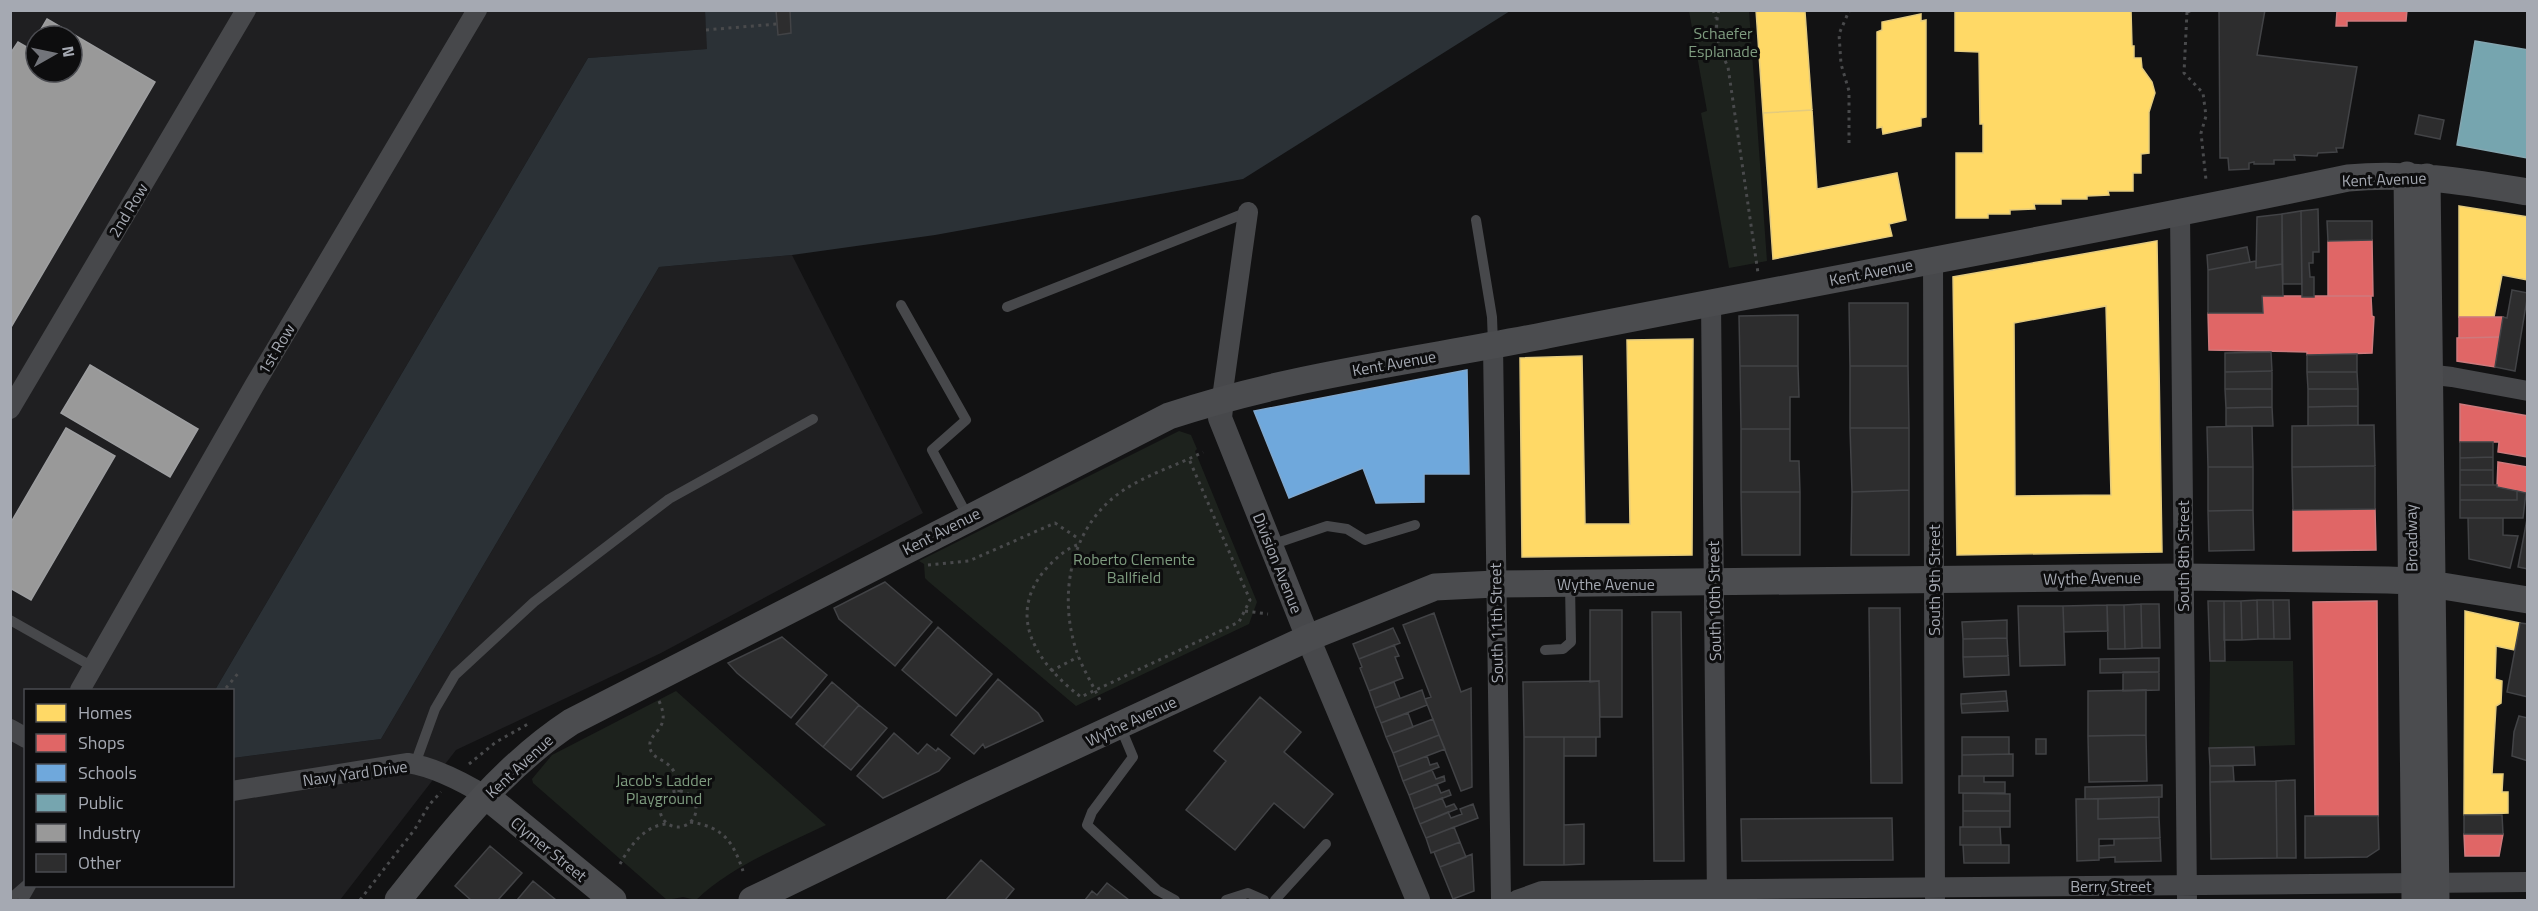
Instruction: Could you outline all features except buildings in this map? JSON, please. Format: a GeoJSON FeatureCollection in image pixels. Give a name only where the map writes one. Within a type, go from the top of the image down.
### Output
{"type":"FeatureCollection","features":[{"type":"Feature","properties":{"kind":"main road","name":"Kent Avenue"},"geometry":{"type":"LineString","coordinates":[[398,900],[459,824],[480,793],[543,741],[588,711],[1169,416],[1222,398],[1301,380],[1493,345],[2348,178],[2417,176],[2528,192]]}},
{"type":"Feature","properties":{"kind":"main road","name":"Broadway"},"geometry":{"type":"LineString","coordinates":[[2417,176],[2425,892]]}},
{"type":"Feature","properties":{"kind":"main road","name":"Wythe Avenue"},"geometry":{"type":"LineString","coordinates":[[752,900],[911,823],[1308,638],[1435,587],[1496,584],[2184,577],[2422,582],[2528,600]]}},
{"type":"Feature","properties":{"kind":"main road","name":"Clymer Street"},"geometry":{"type":"LineString","coordinates":[[480,793],[613,900]]}},
{"type":"Feature","properties":{"kind":"street","name":"2nd Row"},"geometry":{"type":"LineString","coordinates":[[10,409],[246,10]]}},
{"type":"Feature","properties":{"kind":"street","name":"1st Row"},"geometry":{"type":"LineString","coordinates":[[81,689],[254,386],[477,10]]}},
{"type":"Feature","properties":{"kind":"street","name":"Division Avenue"},"geometry":{"type":"LineString","coordinates":[[1248,212],[1220,418],[1308,638],[1418,900]]}},
{"type":"Feature","properties":{"kind":"street","name":"South 8th Street"},"geometry":{"type":"LineString","coordinates":[[2180,212],[2187,893]]}},
{"type":"Feature","properties":{"kind":"street","name":"South 9th Street"},"geometry":{"type":"LineString","coordinates":[[1933,259],[1935,894]]}},
{"type":"Feature","properties":{"kind":"street","name":"South 10th Street"},"geometry":{"type":"LineString","coordinates":[[1711,302],[1717,895]]}},
{"type":"Feature","properties":{"kind":"street","name":"South 11th Street"},"geometry":{"type":"LineString","coordinates":[[1493,345],[1501,900]]}},
{"type":"Feature","properties":{"kind":"street"},"geometry":{"type":"LineString","coordinates":[[2419,374],[2528,391]]}},
{"type":"Feature","properties":{"kind":"street"},"geometry":{"type":"LineString","coordinates":[[10,729],[24,737]]}},
{"type":"Feature","properties":{"kind":"street","name":"Navy Yard Drive"},"geometry":{"type":"LineString","coordinates":[[234,791],[368,768],[415,764],[480,793]]}},
{"type":"Feature","properties":{"kind":"street","name":"Berry Street"},"geometry":{"type":"LineString","coordinates":[[1517,900],[1542,891],[1717,895],[2425,892],[2528,882]]}},
{"type":"Feature","properties":{"kind":"lane"},"geometry":{"type":"LineString","coordinates":[[1007,308],[1248,212]]}},
{"type":"Feature","properties":{"kind":"lane"},"geometry":{"type":"LineString","coordinates":[[1476,220],[1492,317],[1493,345]]}},
{"type":"Feature","properties":{"kind":"lane"},"geometry":{"type":"LineString","coordinates":[[901,305],[966,420],[933,450],[968,517]]}},
{"type":"Feature","properties":{"kind":"lane"},"geometry":{"type":"LineString","coordinates":[[415,764],[435,709],[456,675],[534,602],[669,499],[813,419]]}},
{"type":"Feature","properties":{"kind":"lane"},"geometry":{"type":"LineString","coordinates":[[1271,545],[1328,526],[1347,529],[1365,540],[1415,525]]}},
{"type":"Feature","properties":{"kind":"lane"},"geometry":{"type":"LineString","coordinates":[[1545,650],[1563,649],[1571,642],[1570,584]]}},
{"type":"Feature","properties":{"kind":"lane"},"geometry":{"type":"LineString","coordinates":[[10,620],[93,667]]}},
{"type":"Feature","properties":{"kind":"lane"},"geometry":{"type":"LineString","coordinates":[[1120,726],[1133,757],[1092,812],[1087,825],[1157,890],[1174,900]]}},
{"type":"Feature","properties":{"kind":"lane"},"geometry":{"type":"LineString","coordinates":[[1275,900],[1326,844]]}},
{"type":"Feature","properties":{"kind":"lane"},"geometry":{"type":"LineString","coordinates":[[10,898],[24,887]]}},
{"type":"Feature","properties":{"kind":"lane"},"geometry":{"type":"LineString","coordinates":[[23,900],[31,887]]}},
{"type":"Feature","properties":{"kind":"lane"},"geometry":{"type":"LineString","coordinates":[[1226,900],[1248,893],[1264,900]]}},
{"type":"Feature","properties":{"kind":"path"},"geometry":{"type":"LineString","coordinates":[[1713,10],[1718,45],[1728,67],[1760,292]]}},
{"type":"Feature","properties":{"kind":"path"},"geometry":{"type":"LineString","coordinates":[[1716,19],[1719,10]]}},
{"type":"Feature","properties":{"kind":"path"},"geometry":{"type":"LineString","coordinates":[[1849,143],[1849,91],[1841,64],[1839,34],[1849,11],[1852,10]]}},
{"type":"Feature","properties":{"kind":"path"},"geometry":{"type":"LineString","coordinates":[[2180,10],[2187,12],[2193,10]]}},
{"type":"Feature","properties":{"kind":"path"},"geometry":{"type":"LineString","coordinates":[[2187,12],[2184,73],[2203,93],[2206,116],[2201,133],[2206,180]]}},
{"type":"Feature","properties":{"kind":"path"},"geometry":{"type":"LineString","coordinates":[[706,30],[777,24]]}},
{"type":"Feature","properties":{"kind":"path"},"geometry":{"type":"LineString","coordinates":[[1100,700],[1078,657],[1069,613],[1071,572],[1079,540],[1094,516],[1113,498],[1132,486],[1203,452]]}},
{"type":"Feature","properties":{"kind":"path"},"geometry":{"type":"LineString","coordinates":[[1077,545],[1065,552],[1037,579],[1027,609],[1031,638],[1051,671],[1081,697],[1096,692],[1239,622],[1250,600],[1189,459]]}},
{"type":"Feature","properties":{"kind":"path"},"geometry":{"type":"LineString","coordinates":[[923,566],[969,561],[1055,523],[1079,540]]}},
{"type":"Feature","properties":{"kind":"path"},"geometry":{"type":"LineString","coordinates":[[1245,611],[1268,614]]}},
{"type":"Feature","properties":{"kind":"path"},"geometry":{"type":"LineString","coordinates":[[1051,671],[1078,657]]}},
{"type":"Feature","properties":{"kind":"path"},"geometry":{"type":"LineString","coordinates":[[226,688],[240,671]]}},
{"type":"Feature","properties":{"kind":"path"},"geometry":{"type":"LineString","coordinates":[[656,694],[663,709],[664,721],[661,729],[652,738],[650,749],[653,754],[672,766],[678,778],[679,792]]}},
{"type":"Feature","properties":{"kind":"path"},"geometry":{"type":"LineString","coordinates":[[690,822],[696,813],[696,805],[689,795],[679,792],[667,796],[662,804],[662,817],[668,824],[677,827],[690,822],[712,827],[729,840],[743,871]]}},
{"type":"Feature","properties":{"kind":"path"},"geometry":{"type":"LineString","coordinates":[[360,900],[415,829],[429,805]]}},
{"type":"Feature","properties":{"kind":"path"},"geometry":{"type":"LineString","coordinates":[[620,864],[639,837],[653,828],[668,824]]}},
{"type":"Feature","properties":{"kind":"shaded area"},"geometry":{"type":"Polygon","coordinates":[[[10,11],[705,11],[708,49],[588,58],[216,689],[24,689],[24,887],[234,887],[234,758],[381,739],[659,267],[792,255],[923,513],[661,653],[456,750],[340,900],[11,900],[10,11]]]}},
{"type":"Feature","properties":{"kind":"shaded area"},"geometry":{"type":"Polygon","coordinates":[[[705,11],[1510,11],[1243,179],[935,235],[792,255],[659,267],[381,739],[234,758],[234,689],[216,689],[588,58],[707,49],[705,11]]]}},
{"type":"Feature","properties":{"kind":"green space","name":"Schaefer Esplanade"},"geometry":{"type":"Polygon","coordinates":[[[1689,11],[1749,11],[1767,261],[1729,268],[1701,113],[1707,111],[1689,11]]]}},
{"type":"Feature","properties":{"kind":"green space","name":"Roberto Clemente Ballfield"},"geometry":{"type":"Polygon","coordinates":[[[1179,431],[1191,435],[1197,449],[1195,451],[1257,602],[1249,624],[1076,706],[929,582],[925,578],[924,564],[919,561],[1179,431]]]}},
{"type":"Feature","properties":{"kind":"green space"},"geometry":{"type":"Polygon","coordinates":[[[2210,661],[2293,661],[2295,745],[2209,748],[2210,661]]]}},
{"type":"Feature","properties":{"kind":"green space","name":"Jacob's Ladder Playground"},"geometry":{"type":"Polygon","coordinates":[[[676,691],[826,825],[742,867],[696,900],[683,897],[667,900],[533,783],[532,779],[552,755],[676,691]]]}}]}
